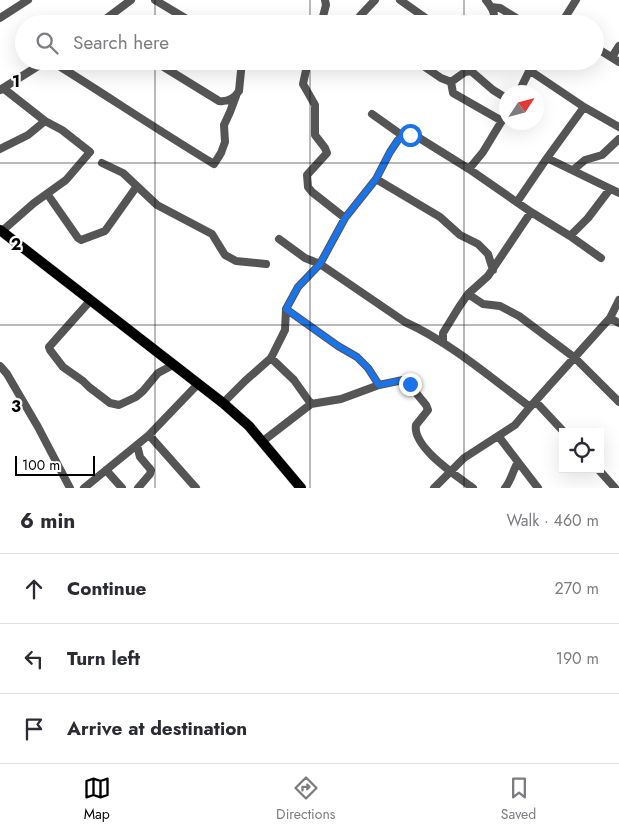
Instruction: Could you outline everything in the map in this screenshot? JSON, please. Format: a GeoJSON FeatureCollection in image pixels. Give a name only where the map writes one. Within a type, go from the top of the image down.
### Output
{"type":"FeatureCollection","features":[{"type":"Feature","properties":{"kind":"main road"},"geometry":{"type":"LineString","coordinates":[[1,230],[90,301],[223,402],[263,441],[301,488]]}},
{"type":"Feature","properties":{"kind":"street"},"geometry":{"type":"LineString","coordinates":[[0,18],[28,0]]}},
{"type":"Feature","properties":{"kind":"street"},"geometry":{"type":"LineString","coordinates":[[111,15],[131,0]]}},
{"type":"Feature","properties":{"kind":"street"},"geometry":{"type":"LineString","coordinates":[[155,0],[180,15]]}},
{"type":"Feature","properties":{"kind":"street"},"geometry":{"type":"LineString","coordinates":[[324,15],[326,0]]}},
{"type":"Feature","properties":{"kind":"street"},"geometry":{"type":"LineString","coordinates":[[361,15],[375,0]]}},
{"type":"Feature","properties":{"kind":"street"},"geometry":{"type":"LineString","coordinates":[[400,0],[421,15]]}},
{"type":"Feature","properties":{"kind":"street"},"geometry":{"type":"LineString","coordinates":[[567,15],[576,0]]}},
{"type":"Feature","properties":{"kind":"street"},"geometry":{"type":"LineString","coordinates":[[489,3],[494,15]]}},
{"type":"Feature","properties":{"kind":"street"},"geometry":{"type":"LineString","coordinates":[[489,3],[511,15]]}},
{"type":"Feature","properties":{"kind":"street"},"geometry":{"type":"LineString","coordinates":[[604,52],[615,59],[619,46]]}},
{"type":"Feature","properties":{"kind":"street"},"geometry":{"type":"LineString","coordinates":[[1,230],[66,180],[90,152],[62,130],[45,121],[2,89],[32,70]]}},
{"type":"Feature","properties":{"kind":"street"},"geometry":{"type":"LineString","coordinates":[[65,70],[214,164],[225,142],[224,125],[239,91],[241,70]]}},
{"type":"Feature","properties":{"kind":"street"},"geometry":{"type":"LineString","coordinates":[[169,70],[219,100],[230,100],[236,96]]}},
{"type":"Feature","properties":{"kind":"street"},"geometry":{"type":"LineString","coordinates":[[306,70],[303,84],[315,105],[315,135],[327,153],[307,175],[308,187],[327,205],[345,218]]}},
{"type":"Feature","properties":{"kind":"street"},"geometry":{"type":"LineString","coordinates":[[429,70],[451,82]]}},
{"type":"Feature","properties":{"kind":"street"},"geometry":{"type":"LineString","coordinates":[[522,85],[529,70],[584,107],[619,127]]}},
{"type":"Feature","properties":{"kind":"street"},"geometry":{"type":"LineString","coordinates":[[451,82],[465,72],[471,71],[499,94]]}},
{"type":"Feature","properties":{"kind":"street"},"geometry":{"type":"LineString","coordinates":[[451,82],[453,93],[499,116]]}},
{"type":"Feature","properties":{"kind":"street"},"geometry":{"type":"LineString","coordinates":[[517,202],[584,107]]}},
{"type":"Feature","properties":{"kind":"street"},"geometry":{"type":"LineString","coordinates":[[372,114],[403,136]]}},
{"type":"Feature","properties":{"kind":"street"},"geometry":{"type":"LineString","coordinates":[[0,149],[28,135],[45,121]]}},
{"type":"Feature","properties":{"kind":"street"},"geometry":{"type":"LineString","coordinates":[[469,169],[483,152],[499,126]]}},
{"type":"Feature","properties":{"kind":"street"},"geometry":{"type":"LineString","coordinates":[[223,402],[271,358],[285,330],[286,309],[298,287],[320,264],[345,218],[376,179],[390,152],[403,136],[416,136],[469,169],[601,258]]}},
{"type":"Feature","properties":{"kind":"street"},"geometry":{"type":"LineString","coordinates":[[573,170],[585,160],[602,156],[619,139]]}},
{"type":"Feature","properties":{"kind":"street"},"geometry":{"type":"LineString","coordinates":[[547,158],[619,192]]}},
{"type":"Feature","properties":{"kind":"street"},"geometry":{"type":"LineString","coordinates":[[102,163],[122,173],[157,205],[212,234],[225,255],[236,261],[266,264]]}},
{"type":"Feature","properties":{"kind":"street"},"geometry":{"type":"LineString","coordinates":[[376,179],[440,217],[460,235],[478,244],[488,254],[493,270]]}},
{"type":"Feature","properties":{"kind":"street"},"geometry":{"type":"LineString","coordinates":[[48,195],[81,240],[105,230],[138,186]]}},
{"type":"Feature","properties":{"kind":"street"},"geometry":{"type":"LineString","coordinates":[[570,236],[588,218],[610,189]]}},
{"type":"Feature","properties":{"kind":"street"},"geometry":{"type":"LineString","coordinates":[[443,342],[443,333],[468,294],[493,270],[532,212]]}},
{"type":"Feature","properties":{"kind":"street"},"geometry":{"type":"LineString","coordinates":[[280,239],[305,258],[320,264],[405,322],[443,342],[533,404],[560,428]]}},
{"type":"Feature","properties":{"kind":"street"},"geometry":{"type":"LineString","coordinates":[[468,294],[482,304],[500,306],[519,316],[575,358],[619,402]]}},
{"type":"Feature","properties":{"kind":"street"},"geometry":{"type":"LineString","coordinates":[[434,488],[464,458],[516,425],[610,318],[619,300]]}},
{"type":"Feature","properties":{"kind":"street"},"geometry":{"type":"LineString","coordinates":[[90,301],[49,347],[63,367],[110,403],[119,405],[136,397],[158,373],[173,365]]}},
{"type":"Feature","properties":{"kind":"street"},"geometry":{"type":"LineString","coordinates":[[286,309],[338,346],[357,357],[368,368],[379,385]]}},
{"type":"Feature","properties":{"kind":"street"},"geometry":{"type":"LineString","coordinates":[[610,318],[619,314]]}},
{"type":"Feature","properties":{"kind":"street"},"geometry":{"type":"LineString","coordinates":[[610,318],[619,323]]}},
{"type":"Feature","properties":{"kind":"street"},"geometry":{"type":"LineString","coordinates":[[271,358],[294,380],[310,404]]}},
{"type":"Feature","properties":{"kind":"street"},"geometry":{"type":"LineString","coordinates":[[0,366],[7,374],[38,427],[70,488]]}},
{"type":"Feature","properties":{"kind":"street"},"geometry":{"type":"LineString","coordinates":[[263,441],[310,404],[342,400],[379,385],[403,380],[410,384],[428,410],[416,425],[417,435],[431,455],[473,488]]}},
{"type":"Feature","properties":{"kind":"street"},"geometry":{"type":"LineString","coordinates":[[84,488],[149,435],[198,384]]}},
{"type":"Feature","properties":{"kind":"street"},"geometry":{"type":"LineString","coordinates":[[149,435],[196,488]]}},
{"type":"Feature","properties":{"kind":"street"},"geometry":{"type":"LineString","coordinates":[[499,437],[538,488]]}},
{"type":"Feature","properties":{"kind":"street"},"geometry":{"type":"LineString","coordinates":[[137,445],[140,458],[151,470],[150,474],[138,488]]}},
{"type":"Feature","properties":{"kind":"street"},"geometry":{"type":"LineString","coordinates":[[505,488],[518,462]]}},
{"type":"Feature","properties":{"kind":"street"},"geometry":{"type":"LineString","coordinates":[[106,470],[122,488]]}},
{"type":"Feature","properties":{"kind":"street"},"geometry":{"type":"LineString","coordinates":[[602,473],[615,488]]}},
{"type":"Feature","properties":{"kind":"route"},"geometry":{"type":"LineString","coordinates":[[410,135],[403,136],[398,140],[376,179],[345,218],[320,264],[298,287],[286,309],[338,346],[357,357],[368,368],[379,385],[403,380],[410,384]]}}]}
